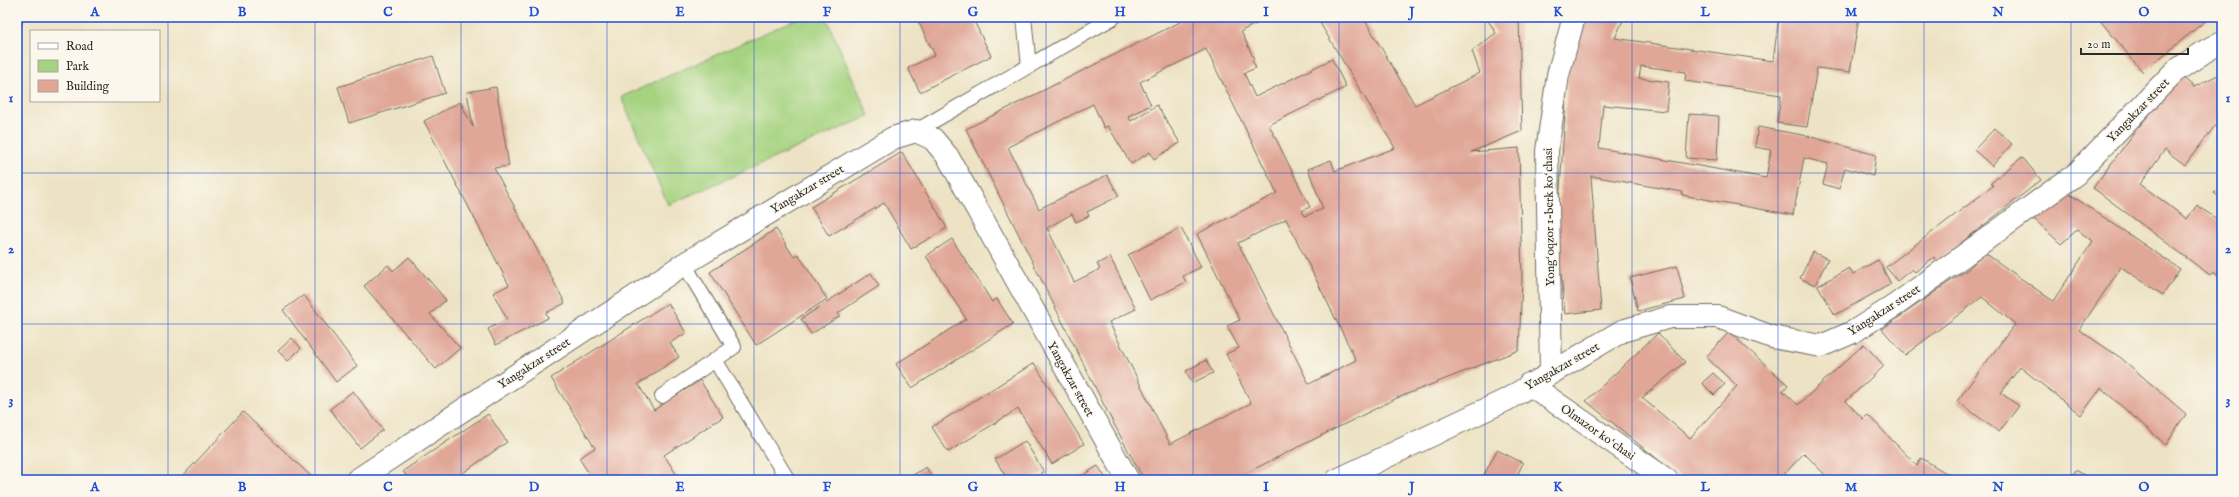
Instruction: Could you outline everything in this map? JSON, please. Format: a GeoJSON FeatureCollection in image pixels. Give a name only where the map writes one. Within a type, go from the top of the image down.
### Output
{"type":"FeatureCollection","features":[{"type":"Feature","properties":{"kind":"street","name":"Yongʻoqzor 1-berk koʻchasi"},"geometry":{"type":"LineString","coordinates":[[1551,372],[1547,152],[1558,75],[1574,17]]}},
{"type":"Feature","properties":{"kind":"street","name":"Yangakzar street"},"geometry":{"type":"LineString","coordinates":[[1337,480],[1506,400],[1529,384],[1622,331],[1670,317],[1718,317],[1772,337],[1821,346],[1853,332],[1897,304],[2076,174],[2174,72],[2222,42]]}},
{"type":"Feature","properties":{"kind":"street","name":"Yangakzar street"},"geometry":{"type":"LineString","coordinates":[[357,480],[684,264],[893,138],[916,131],[933,139],[948,156],[1128,480]]}},
{"type":"Feature","properties":{"kind":"street","name":"Olmazor koʻchasi"},"geometry":{"type":"LineString","coordinates":[[1529,384],[1667,480]]}},
{"type":"Feature","properties":{"kind":"lane"},"geometry":{"type":"LineString","coordinates":[[1024,17],[1029,67]]}},
{"type":"Feature","properties":{"kind":"lane"},"geometry":{"type":"LineString","coordinates":[[916,131],[1114,17]]}},
{"type":"Feature","properties":{"kind":"lane"},"geometry":{"type":"LineString","coordinates":[[662,396],[734,347],[684,264]]}},
{"type":"Feature","properties":{"kind":"lane"},"geometry":{"type":"LineString","coordinates":[[715,360],[788,480]]}},
{"type":"Feature","properties":{"kind":"green space"},"geometry":{"type":"Polygon","coordinates":[[[801,17],[826,17],[869,116],[668,205],[621,97],[801,17]]]}},
{"type":"Feature","properties":{"kind":"building"},"geometry":{"type":"Polygon","coordinates":[[[17,17],[23,17],[22,24],[17,24],[17,17]]]}},
{"type":"Feature","properties":{"kind":"building"},"geometry":{"type":"Polygon","coordinates":[[[916,17],[972,17],[991,56],[920,92],[908,68],[935,55],[916,17]]]}},
{"type":"Feature","properties":{"kind":"building"},"geometry":{"type":"Polygon","coordinates":[[[1190,17],[1271,17],[1241,31],[1254,59],[1252,60],[1256,68],[1244,73],[1255,97],[1332,59],[1346,87],[1269,125],[1310,207],[1302,211],[1305,216],[1323,209],[1308,169],[1331,160],[1335,171],[1395,148],[1320,23],[1330,17],[1363,17],[1415,105],[1480,73],[1472,51],[1496,33],[1486,17],[1521,17],[1519,18],[1522,131],[1471,152],[1519,148],[1522,278],[1519,350],[1397,398],[1232,480],[1144,480],[1109,415],[966,129],[1190,17]],[[1206,49],[1140,82],[1151,105],[1128,116],[1131,121],[1157,105],[1180,143],[1154,159],[1150,152],[1131,164],[1108,126],[1104,128],[1093,104],[1008,147],[1039,209],[1107,175],[1119,196],[1087,212],[1089,216],[1076,222],[1072,214],[1047,228],[1074,282],[1100,269],[1097,264],[1110,257],[1136,309],[1109,322],[1170,444],[1251,403],[1226,354],[1239,348],[1227,326],[1240,320],[1197,234],[1277,193],[1206,49]],[[1286,219],[1238,243],[1309,384],[1356,360],[1286,219]]]}},
{"type":"Feature","properties":{"kind":"building"},"geometry":{"type":"Polygon","coordinates":[[[1585,17],[1624,18],[1615,38],[1773,61],[1779,17],[1859,17],[1850,72],[1817,68],[1807,127],[1777,123],[1781,95],[1685,81],[1686,72],[1641,66],[1639,78],[1669,82],[1666,111],[1603,105],[1599,148],[1766,178],[1771,150],[1755,147],[1758,127],[1808,136],[1876,155],[1873,176],[1845,168],[1839,189],[1823,184],[1828,164],[1804,158],[1793,215],[1682,195],[1683,192],[1591,176],[1601,310],[1565,314],[1557,233],[1568,70],[1578,32],[1585,17]]]}},
{"type":"Feature","properties":{"kind":"building"},"geometry":{"type":"Polygon","coordinates":[[[2097,17],[2210,17],[2143,72],[2097,17]]]}},
{"type":"Feature","properties":{"kind":"building"},"geometry":{"type":"Polygon","coordinates":[[[433,56],[445,93],[349,123],[338,87],[433,56]]]}},
{"type":"Feature","properties":{"kind":"building"},"geometry":{"type":"Polygon","coordinates":[[[2222,73],[2222,120],[2221,118],[2185,165],[2165,150],[2140,184],[2187,219],[2197,205],[2222,223],[2222,278],[2213,272],[2210,275],[2093,188],[2137,129],[2181,76],[2194,87],[2222,73]]]}},
{"type":"Feature","properties":{"kind":"building"},"geometry":{"type":"Polygon","coordinates":[[[496,87],[509,166],[494,168],[565,303],[546,313],[548,318],[496,345],[488,329],[507,319],[493,293],[509,285],[424,121],[460,102],[473,127],[467,92],[496,87]]]}},
{"type":"Feature","properties":{"kind":"building"},"geometry":{"type":"Polygon","coordinates":[[[1689,114],[1719,116],[1717,160],[1686,158],[1689,114]]]}},
{"type":"Feature","properties":{"kind":"building"},"geometry":{"type":"Polygon","coordinates":[[[1995,128],[2012,144],[1992,166],[1974,150],[1995,128]]]}},
{"type":"Feature","properties":{"kind":"building"},"geometry":{"type":"Polygon","coordinates":[[[902,152],[947,228],[911,249],[884,203],[829,236],[811,207],[902,152]]]}},
{"type":"Feature","properties":{"kind":"building"},"geometry":{"type":"Polygon","coordinates":[[[2022,157],[2041,180],[1937,262],[1934,257],[1915,272],[1912,269],[1897,281],[1886,267],[1993,186],[1991,183],[2022,157]]]}},
{"type":"Feature","properties":{"kind":"building"},"geometry":{"type":"Polygon","coordinates":[[[2222,183],[2222,199],[2214,193],[2222,183]]]}},
{"type":"Feature","properties":{"kind":"building"},"geometry":{"type":"Polygon","coordinates":[[[2065,191],[2180,269],[2163,295],[2121,267],[2079,330],[2121,358],[2186,414],[2166,445],[2101,388],[2081,415],[2020,367],[2001,393],[2019,406],[1999,432],[1957,401],[2015,324],[1982,297],[1905,355],[1882,329],[1968,269],[1985,253],[2053,301],[2093,241],[2077,230],[2061,244],[2033,218],[2065,191]]]}},
{"type":"Feature","properties":{"kind":"building"},"geometry":{"type":"Polygon","coordinates":[[[1181,228],[1201,267],[1183,276],[1186,282],[1150,300],[1128,255],[1181,228]]]}},
{"type":"Feature","properties":{"kind":"building"},"geometry":{"type":"Polygon","coordinates":[[[776,229],[794,257],[798,254],[827,299],[756,345],[710,272],[776,229]]]}},
{"type":"Feature","properties":{"kind":"building"},"geometry":{"type":"Polygon","coordinates":[[[952,239],[992,302],[997,299],[1013,324],[912,388],[896,364],[966,319],[926,256],[952,239]]]}},
{"type":"Feature","properties":{"kind":"building"},"geometry":{"type":"Polygon","coordinates":[[[1813,252],[1828,259],[1815,285],[1800,278],[1813,252]]]}},
{"type":"Feature","properties":{"kind":"building"},"geometry":{"type":"Polygon","coordinates":[[[409,257],[446,300],[430,314],[460,348],[436,369],[364,286],[388,265],[393,271],[409,257]]]}},
{"type":"Feature","properties":{"kind":"building"},"geometry":{"type":"Polygon","coordinates":[[[1878,260],[1891,284],[1835,315],[1818,286],[1849,268],[1853,274],[1878,260]]]}},
{"type":"Feature","properties":{"kind":"building"},"geometry":{"type":"Polygon","coordinates":[[[1677,266],[1685,299],[1638,311],[1630,278],[1677,266]]]}},
{"type":"Feature","properties":{"kind":"building"},"geometry":{"type":"Polygon","coordinates":[[[871,273],[879,286],[838,313],[840,316],[811,334],[801,319],[871,273]]]}},
{"type":"Feature","properties":{"kind":"building"},"geometry":{"type":"Polygon","coordinates":[[[304,295],[357,366],[336,382],[283,310],[304,295]]]}},
{"type":"Feature","properties":{"kind":"building"},"geometry":{"type":"Polygon","coordinates":[[[668,303],[686,333],[670,343],[679,357],[638,384],[654,410],[700,380],[723,417],[664,455],[680,480],[593,480],[579,458],[595,448],[551,378],[668,303]]]}},
{"type":"Feature","properties":{"kind":"building"},"geometry":{"type":"Polygon","coordinates":[[[1729,332],[1788,385],[1783,391],[1798,405],[1864,344],[1884,366],[1846,401],[1863,419],[1868,415],[1917,466],[1921,458],[1958,480],[1830,480],[1804,453],[1779,480],[1683,480],[1586,401],[1658,333],[1685,362],[1642,398],[1690,438],[1737,386],[1706,357],[1729,332]]]}},
{"type":"Feature","properties":{"kind":"building"},"geometry":{"type":"Polygon","coordinates":[[[292,338],[301,348],[288,361],[278,351],[292,338]]]}},
{"type":"Feature","properties":{"kind":"building"},"geometry":{"type":"Polygon","coordinates":[[[1206,360],[1213,373],[1192,383],[1186,371],[1206,360]]]}},
{"type":"Feature","properties":{"kind":"building"},"geometry":{"type":"Polygon","coordinates":[[[1034,363],[1084,444],[1052,464],[1018,409],[948,452],[932,427],[1034,363]]]}},
{"type":"Feature","properties":{"kind":"building"},"geometry":{"type":"Polygon","coordinates":[[[1713,373],[1725,384],[1714,395],[1702,383],[1713,373]]]}},
{"type":"Feature","properties":{"kind":"building"},"geometry":{"type":"Polygon","coordinates":[[[353,391],[383,430],[360,448],[330,409],[353,391]]]}},
{"type":"Feature","properties":{"kind":"building"},"geometry":{"type":"Polygon","coordinates":[[[243,412],[283,450],[315,480],[179,480],[243,412]]]}},
{"type":"Feature","properties":{"kind":"building"},"geometry":{"type":"Polygon","coordinates":[[[488,414],[507,442],[453,480],[409,480],[403,471],[488,414]]]}},
{"type":"Feature","properties":{"kind":"building"},"geometry":{"type":"Polygon","coordinates":[[[1025,441],[1044,472],[1030,480],[1008,480],[995,459],[1025,441]]]}},
{"type":"Feature","properties":{"kind":"building"},"geometry":{"type":"Polygon","coordinates":[[[1497,450],[1523,463],[1515,480],[1494,480],[1484,475],[1497,450]]]}},
{"type":"Feature","properties":{"kind":"building"},"geometry":{"type":"Polygon","coordinates":[[[1098,466],[1107,480],[1075,480],[1098,466]]]}},
{"type":"Feature","properties":{"kind":"building"},"geometry":{"type":"Polygon","coordinates":[[[926,467],[933,480],[905,480],[926,467]]]}},
{"type":"Feature","properties":{"kind":"building"},"geometry":{"type":"Polygon","coordinates":[[[2076,470],[2092,480],[2069,480],[2076,470]]]}},
{"type":"Feature","properties":{"kind":"building"},"geometry":{"type":"Polygon","coordinates":[[[1632,475],[1644,480],[1630,480],[1632,475]]]}}]}
